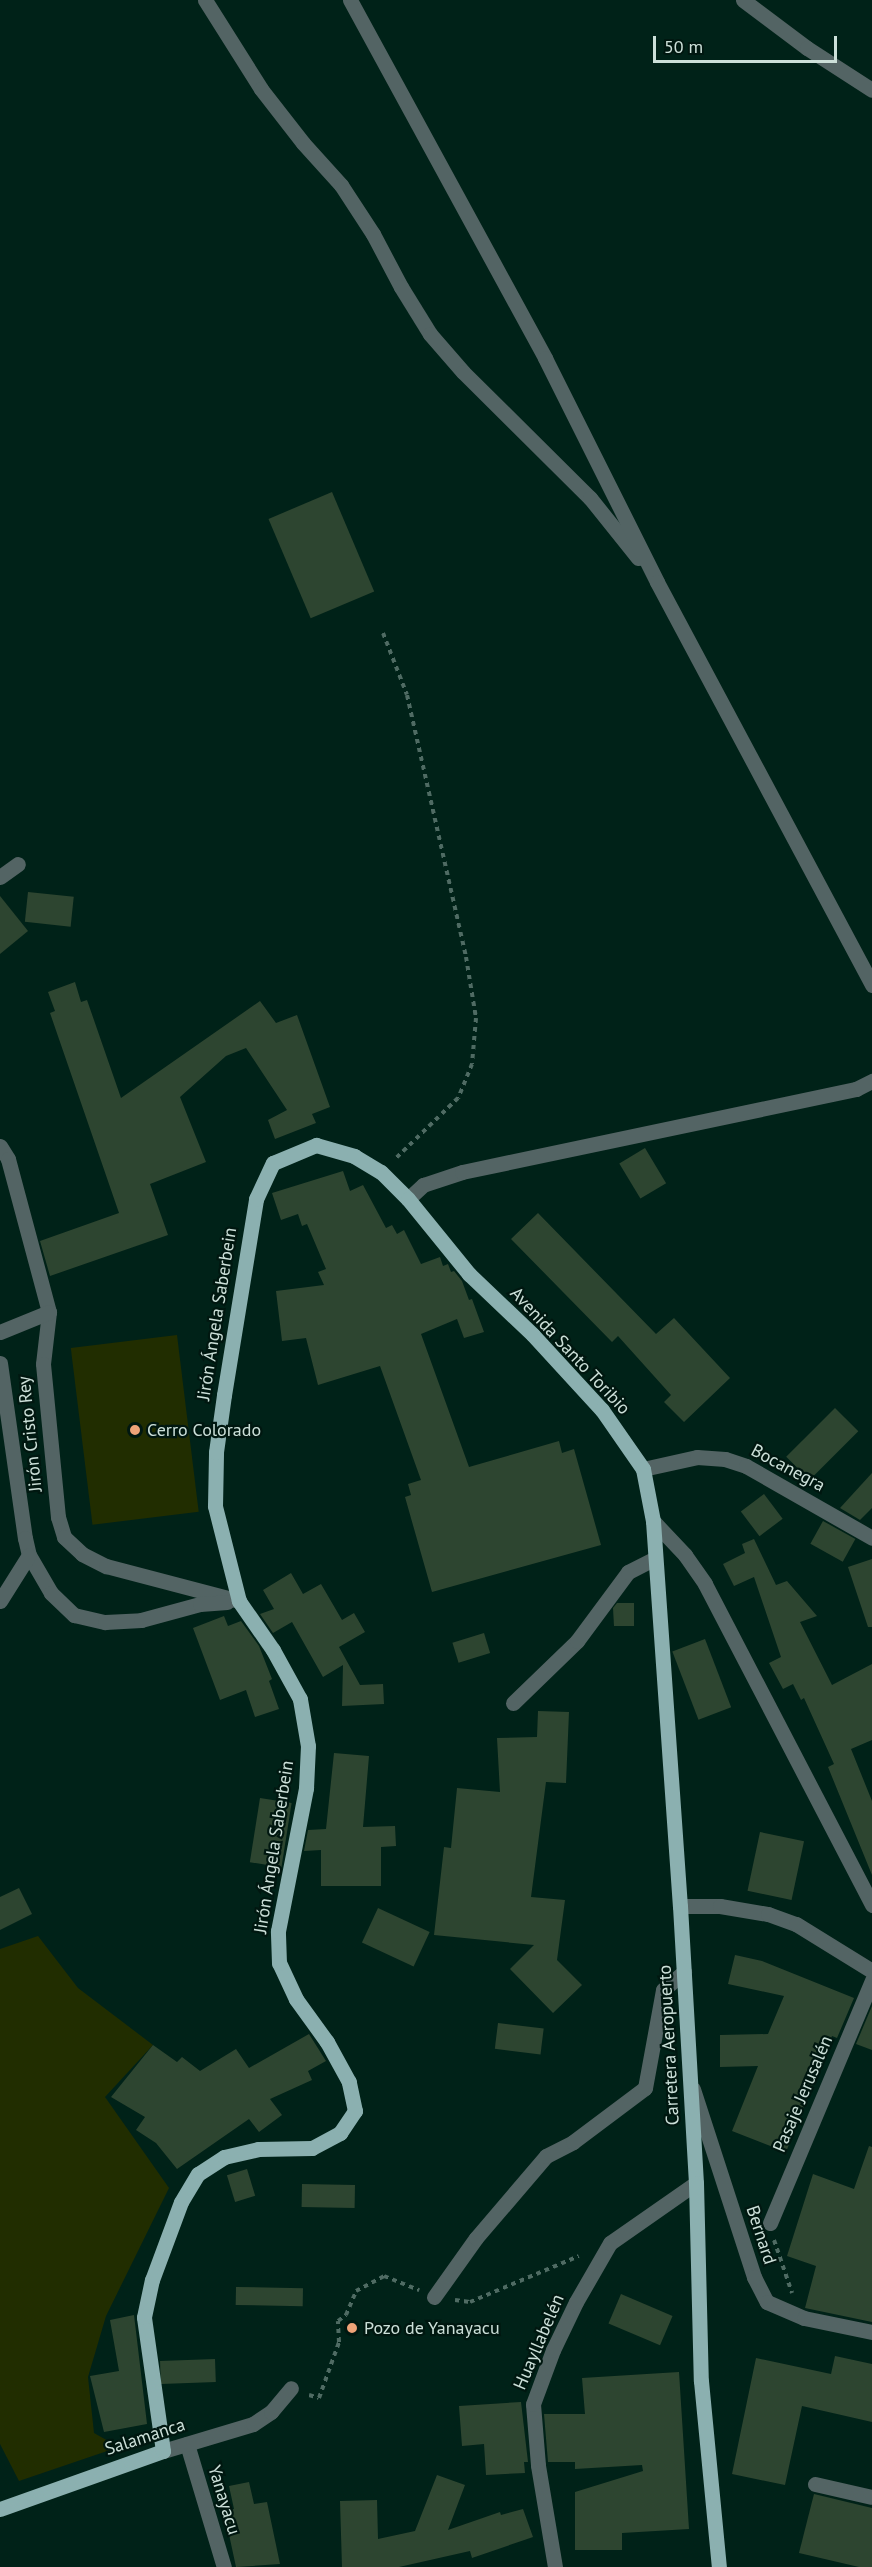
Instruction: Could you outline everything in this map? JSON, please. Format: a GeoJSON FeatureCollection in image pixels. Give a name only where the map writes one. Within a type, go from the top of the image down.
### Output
{"type":"FeatureCollection","features":[{"type":"Feature","properties":{"kind":"main road","name":"Avenida Santo Toribio"},"geometry":{"type":"LineString","coordinates":[[256,1199],[273,1163],[316,1145],[354,1156],[381,1172],[408,1198],[469,1274],[533,1335],[602,1410],[643,1469],[653,1521]]}},
{"type":"Feature","properties":{"kind":"main road","name":"Jirón Ángela Saberbein"},"geometry":{"type":"LineString","coordinates":[[163,2451],[144,2317],[152,2280],[181,2202],[198,2174],[224,2157],[258,2149],[312,2148],[340,2133],[355,2111],[349,2082],[327,2042],[296,1999],[279,1963],[278,1931],[306,1788],[308,1746],[300,1699],[273,1650],[239,1601],[215,1506],[216,1452],[256,1199]]}},
{"type":"Feature","properties":{"kind":"main road","name":"Carretera Aeropuerto"},"geometry":{"type":"LineString","coordinates":[[653,1521],[680,1906],[696,2183],[700,2381],[719,2567]]}},
{"type":"Feature","properties":{"kind":"main road","name":"Salamanca"},"geometry":{"type":"LineString","coordinates":[[0,2509],[163,2451]]}},
{"type":"Feature","properties":{"kind":"street"},"geometry":{"type":"LineString","coordinates":[[205,0],[261,89],[303,143],[341,185],[373,234],[400,287],[430,334],[463,372],[590,498],[657,582]]}},
{"type":"Feature","properties":{"kind":"street"},"geometry":{"type":"LineString","coordinates":[[351,0],[545,358],[657,582],[872,985]]}},
{"type":"Feature","properties":{"kind":"street"},"geometry":{"type":"LineString","coordinates":[[743,0],[807,48],[872,90]]}},
{"type":"Feature","properties":{"kind":"street"},"geometry":{"type":"LineString","coordinates":[[0,878],[18,864]]}},
{"type":"Feature","properties":{"kind":"street"},"geometry":{"type":"LineString","coordinates":[[408,1198],[423,1185],[462,1172],[856,1089],[872,1081]]}},
{"type":"Feature","properties":{"kind":"street","name":"Jirón Cristo Rey"},"geometry":{"type":"LineString","coordinates":[[0,1146],[8,1159],[49,1312],[43,1364],[57,1517],[64,1537],[82,1554],[106,1566],[239,1601]]}},
{"type":"Feature","properties":{"kind":"street"},"geometry":{"type":"LineString","coordinates":[[0,1332],[49,1312]]}},
{"type":"Feature","properties":{"kind":"street"},"geometry":{"type":"LineString","coordinates":[[0,1363],[29,1555],[51,1593],[74,1615],[105,1622],[141,1620],[200,1604],[239,1601]]}},
{"type":"Feature","properties":{"kind":"street","name":"Bocanegra"},"geometry":{"type":"LineString","coordinates":[[643,1469],[697,1457],[725,1460],[746,1466],[872,1538]]}},
{"type":"Feature","properties":{"kind":"street"},"geometry":{"type":"LineString","coordinates":[[653,1521],[685,1554],[705,1584],[872,1905]]}},
{"type":"Feature","properties":{"kind":"street"},"geometry":{"type":"LineString","coordinates":[[0,1601],[29,1555]]}},
{"type":"Feature","properties":{"kind":"street"},"geometry":{"type":"LineString","coordinates":[[513,1703],[577,1641],[628,1572],[655,1558]]}},
{"type":"Feature","properties":{"kind":"street"},"geometry":{"type":"LineString","coordinates":[[680,1906],[720,1906],[768,1914],[796,1924],[872,1971]]}},
{"type":"Feature","properties":{"kind":"street"},"geometry":{"type":"LineString","coordinates":[[434,2297],[476,2238],[546,2156],[573,2142],[645,2088],[663,1990],[684,1972]]}},
{"type":"Feature","properties":{"kind":"street","name":"Pasaje Jerusalén"},"geometry":{"type":"LineString","coordinates":[[770,2223],[872,1980]]}},
{"type":"Feature","properties":{"kind":"street","name":"Bernard"},"geometry":{"type":"LineString","coordinates":[[688,2074],[760,2293],[767,2302],[804,2318],[872,2332]]}},
{"type":"Feature","properties":{"kind":"street","name":"Huayllabelén"},"geometry":{"type":"LineString","coordinates":[[555,2567],[538,2465],[533,2404],[553,2350],[576,2302],[610,2243],[696,2183]]}},
{"type":"Feature","properties":{"kind":"street","name":"Salamanca"},"geometry":{"type":"LineString","coordinates":[[163,2451],[253,2424],[271,2412],[291,2388]]}},
{"type":"Feature","properties":{"kind":"street","name":"Yanayacu"},"geometry":{"type":"LineString","coordinates":[[186,2444],[224,2567]]}},
{"type":"Feature","properties":{"kind":"street"},"geometry":{"type":"LineString","coordinates":[[816,2484],[872,2497]]}},
{"type":"Feature","properties":{"kind":"path"},"geometry":{"type":"LineString","coordinates":[[381,1172],[458,1098],[472,1064],[476,1018],[466,957],[407,695],[383,633]]}},
{"type":"Feature","properties":{"kind":"path"},"geometry":{"type":"LineString","coordinates":[[770,2223],[777,2253],[804,2318]]}},
{"type":"Feature","properties":{"kind":"green space","name":"Cerro Colorado"},"geometry":{"type":"Polygon","coordinates":[[[177,1335],[199,1512],[92,1525],[71,1348],[177,1335]]]}},
{"type":"Feature","properties":{"kind":"green space"},"geometry":{"type":"Polygon","coordinates":[[[38,1936],[78,1988],[153,2045],[105,2097],[169,2188],[106,2316],[88,2377],[94,2433],[119,2447],[19,2481],[0,2444],[0,1949],[38,1936]]]}},
{"type":"Feature","properties":{"kind":"building"},"geometry":{"type":"Polygon","coordinates":[[[332,492],[374,591],[311,618],[268,519],[332,492]]]}},
{"type":"Feature","properties":{"kind":"building"},"geometry":{"type":"Polygon","coordinates":[[[28,892],[74,897],[71,927],[25,922],[28,892]]]}},
{"type":"Feature","properties":{"kind":"building"},"geometry":{"type":"Polygon","coordinates":[[[0,896],[28,931],[0,954],[0,896]]]}},
{"type":"Feature","properties":{"kind":"building"},"geometry":{"type":"Polygon","coordinates":[[[75,982],[81,1002],[87,1000],[121,1098],[260,1001],[276,1023],[297,1015],[330,1107],[312,1114],[316,1123],[275,1139],[268,1120],[287,1110],[246,1048],[226,1056],[180,1097],[206,1162],[150,1184],[168,1235],[50,1276],[40,1241],[119,1213],[50,1013],[55,1011],[48,992],[75,982]]]}},
{"type":"Feature","properties":{"kind":"building"},"geometry":{"type":"Polygon","coordinates":[[[645,1148],[666,1183],[640,1199],[619,1163],[645,1148]]]}},
{"type":"Feature","properties":{"kind":"building"},"geometry":{"type":"Polygon","coordinates":[[[343,1171],[350,1191],[363,1185],[386,1228],[392,1225],[397,1234],[404,1230],[421,1264],[440,1257],[443,1266],[448,1264],[451,1272],[454,1271],[462,1281],[469,1300],[472,1299],[484,1332],[464,1338],[457,1319],[421,1334],[469,1467],[559,1441],[562,1453],[574,1449],[601,1545],[432,1592],[405,1497],[411,1495],[408,1484],[421,1480],[380,1366],[318,1385],[306,1338],[282,1341],[276,1291],[324,1285],[318,1272],[326,1269],[307,1224],[302,1226],[298,1214],[281,1220],[272,1193],[343,1171]]]}},
{"type":"Feature","properties":{"kind":"building"},"geometry":{"type":"Polygon","coordinates":[[[538,1213],[656,1334],[674,1318],[730,1378],[684,1422],[664,1402],[671,1395],[618,1336],[612,1342],[511,1239],[538,1213]]]}},
{"type":"Feature","properties":{"kind":"building"},"geometry":{"type":"Polygon","coordinates":[[[835,1408],[858,1431],[810,1480],[786,1457],[835,1408]]]}},
{"type":"Feature","properties":{"kind":"building"},"geometry":{"type":"Polygon","coordinates":[[[872,1473],[872,1508],[860,1520],[840,1508],[872,1473]]]}},
{"type":"Feature","properties":{"kind":"building"},"geometry":{"type":"Polygon","coordinates":[[[764,1494],[783,1519],[759,1536],[741,1511],[764,1494]]]}},
{"type":"Feature","properties":{"kind":"building"},"geometry":{"type":"Polygon","coordinates":[[[823,1521],[855,1539],[843,1562],[810,1544],[823,1521]]]}},
{"type":"Feature","properties":{"kind":"building"},"geometry":{"type":"Polygon","coordinates":[[[754,1539],[776,1585],[787,1581],[817,1616],[800,1622],[832,1685],[872,1664],[872,1740],[851,1749],[872,1801],[872,1875],[828,1767],[834,1764],[804,1698],[801,1700],[793,1684],[783,1689],[769,1663],[781,1657],[754,1577],[734,1586],[723,1564],[745,1553],[742,1544],[754,1539]]]}},
{"type":"Feature","properties":{"kind":"building"},"geometry":{"type":"Polygon","coordinates":[[[872,1559],[872,1627],[868,1627],[848,1567],[872,1559]]]}},
{"type":"Feature","properties":{"kind":"building"},"geometry":{"type":"Polygon","coordinates":[[[291,1573],[303,1594],[321,1584],[342,1620],[354,1613],[365,1632],[339,1647],[360,1685],[383,1684],[384,1704],[342,1706],[343,1665],[323,1677],[292,1622],[273,1633],[260,1614],[274,1609],[263,1590],[291,1573]]]}},
{"type":"Feature","properties":{"kind":"building"},"geometry":{"type":"Polygon","coordinates":[[[617,1603],[634,1603],[634,1626],[614,1626],[613,1608],[617,1603]]]}},
{"type":"Feature","properties":{"kind":"building"},"geometry":{"type":"Polygon","coordinates":[[[224,1616],[228,1626],[241,1621],[259,1646],[272,1679],[269,1681],[279,1709],[255,1717],[246,1690],[220,1700],[193,1628],[224,1616]]]}},
{"type":"Feature","properties":{"kind":"building"},"geometry":{"type":"Polygon","coordinates":[[[484,1633],[490,1653],[459,1663],[452,1643],[484,1633]]]}},
{"type":"Feature","properties":{"kind":"building"},"geometry":{"type":"Polygon","coordinates":[[[705,1639],[731,1707],[698,1720],[672,1652],[705,1639]]]}},
{"type":"Feature","properties":{"kind":"building"},"geometry":{"type":"Polygon","coordinates":[[[538,1711],[569,1712],[566,1783],[546,1782],[531,1897],[565,1900],[557,1960],[582,1985],[553,2013],[510,1969],[534,1945],[434,1935],[444,1847],[451,1848],[457,1788],[500,1792],[497,1738],[537,1737],[538,1711]]]}},
{"type":"Feature","properties":{"kind":"building"},"geometry":{"type":"Polygon","coordinates":[[[334,1753],[369,1756],[363,1827],[395,1826],[396,1846],[381,1847],[381,1886],[321,1886],[321,1850],[304,1851],[308,1830],[326,1829],[334,1753]]]}},
{"type":"Feature","properties":{"kind":"building"},"geometry":{"type":"Polygon","coordinates":[[[260,1798],[292,1803],[281,1867],[250,1862],[260,1798]]]}},
{"type":"Feature","properties":{"kind":"building"},"geometry":{"type":"Polygon","coordinates":[[[760,1832],[804,1841],[792,1900],[748,1891],[760,1832]]]}},
{"type":"Feature","properties":{"kind":"building"},"geometry":{"type":"Polygon","coordinates":[[[19,1888],[32,1914],[0,1930],[0,1897],[19,1888]]]}},
{"type":"Feature","properties":{"kind":"building"},"geometry":{"type":"Polygon","coordinates":[[[378,1908],[430,1932],[414,1967],[362,1942],[378,1908]]]}},
{"type":"Feature","properties":{"kind":"building"},"geometry":{"type":"Polygon","coordinates":[[[735,1955],[762,1961],[854,1998],[837,2038],[832,2036],[786,2152],[732,2131],[758,2066],[720,2067],[720,2035],[768,2034],[784,1996],[728,1984],[735,1955]]]}},
{"type":"Feature","properties":{"kind":"building"},"geometry":{"type":"Polygon","coordinates":[[[872,2006],[872,2050],[856,2044],[872,2006]]]}},
{"type":"Feature","properties":{"kind":"building"},"geometry":{"type":"Polygon","coordinates":[[[498,2023],[544,2029],[540,2054],[495,2049],[498,2023]]]}},
{"type":"Feature","properties":{"kind":"building"},"geometry":{"type":"Polygon","coordinates":[[[309,2034],[326,2061],[308,2071],[312,2080],[270,2099],[282,2115],[259,2132],[249,2119],[177,2169],[156,2143],[136,2130],[145,2117],[111,2097],[153,2045],[177,2062],[182,2057],[200,2071],[236,2049],[249,2068],[309,2034]]]}},
{"type":"Feature","properties":{"kind":"building"},"geometry":{"type":"Polygon","coordinates":[[[869,2146],[872,2147],[872,2322],[805,2308],[816,2266],[787,2256],[813,2174],[854,2189],[869,2146]]]}},
{"type":"Feature","properties":{"kind":"building"},"geometry":{"type":"Polygon","coordinates":[[[247,2169],[255,2196],[235,2202],[227,2175],[247,2169]]]}},
{"type":"Feature","properties":{"kind":"building"},"geometry":{"type":"Polygon","coordinates":[[[302,2184],[355,2185],[355,2208],[302,2207],[302,2184]]]}},
{"type":"Feature","properties":{"kind":"building"},"geometry":{"type":"Polygon","coordinates":[[[236,2287],[303,2288],[303,2306],[236,2305],[236,2287]]]}},
{"type":"Feature","properties":{"kind":"building"},"geometry":{"type":"Polygon","coordinates":[[[621,2294],[673,2316],[660,2345],[608,2323],[621,2294]]]}},
{"type":"Feature","properties":{"kind":"building"},"geometry":{"type":"Polygon","coordinates":[[[134,2315],[147,2424],[104,2432],[90,2376],[119,2371],[110,2320],[134,2315]]]}},
{"type":"Feature","properties":{"kind":"building"},"geometry":{"type":"Polygon","coordinates":[[[835,2356],[872,2364],[872,2422],[802,2406],[785,2485],[732,2474],[756,2358],[831,2374],[835,2356]]]}},
{"type":"Feature","properties":{"kind":"building"},"geometry":{"type":"Polygon","coordinates":[[[215,2359],[216,2382],[161,2384],[160,2361],[215,2359]]]}},
{"type":"Feature","properties":{"kind":"building"},"geometry":{"type":"Polygon","coordinates":[[[679,2372],[689,2529],[622,2533],[622,2550],[575,2550],[575,2492],[643,2471],[642,2465],[575,2469],[575,2462],[548,2462],[544,2414],[585,2414],[582,2378],[679,2372]]]}},
{"type":"Feature","properties":{"kind":"building"},"geometry":{"type":"Polygon","coordinates":[[[521,2402],[528,2462],[524,2462],[525,2473],[486,2475],[484,2444],[462,2446],[459,2406],[521,2402]]]}},
{"type":"Feature","properties":{"kind":"building"},"geometry":{"type":"Polygon","coordinates":[[[437,2475],[465,2485],[448,2530],[500,2512],[501,2515],[523,2509],[533,2537],[472,2558],[470,2551],[399,2567],[342,2567],[340,2501],[377,2500],[378,2539],[415,2531],[437,2475]]]}},
{"type":"Feature","properties":{"kind":"building"},"geometry":{"type":"Polygon","coordinates":[[[249,2482],[254,2504],[267,2502],[280,2564],[236,2567],[224,2511],[234,2509],[229,2486],[249,2482]]]}},
{"type":"Feature","properties":{"kind":"building"},"geometry":{"type":"Polygon","coordinates":[[[814,2494],[872,2508],[872,2567],[859,2567],[799,2553],[814,2494]]]}},
{"type":"Feature","properties":{"kind":"place","name":"Cerro Colorado"},"geometry":{"type":"Point","coordinates":[135,1430]}},
{"type":"Feature","properties":{"kind":"place","name":"Pozo de Yanayacu"},"geometry":{"type":"Point","coordinates":[352,2328]}}]}
